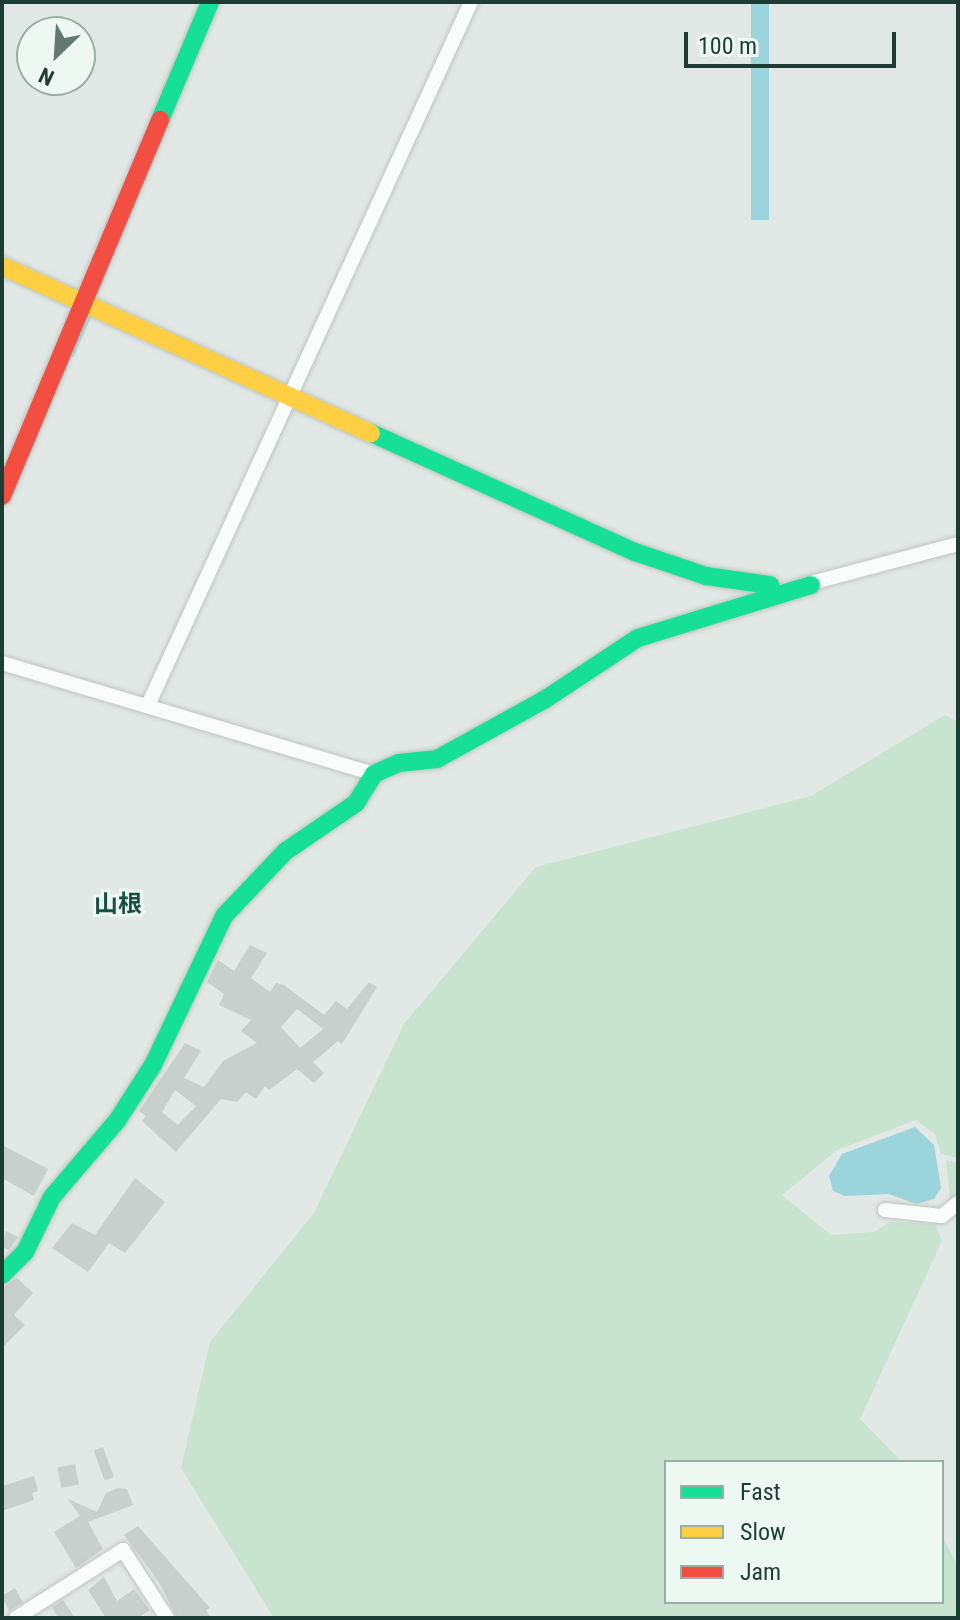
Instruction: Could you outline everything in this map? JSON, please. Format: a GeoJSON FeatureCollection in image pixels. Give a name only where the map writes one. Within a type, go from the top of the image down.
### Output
{"type":"FeatureCollection","features":[{"type":"Feature","properties":{"kind":"street"},"geometry":{"type":"LineString","coordinates":[[2,496],[210,2]]}},
{"type":"Feature","properties":{"kind":"street"},"geometry":{"type":"LineString","coordinates":[[149,703],[471,2]]}},
{"type":"Feature","properties":{"kind":"street"},"geometry":{"type":"LineString","coordinates":[[2,266],[660,562],[706,576],[770,585],[811,585]]}},
{"type":"Feature","properties":{"kind":"street"},"geometry":{"type":"LineString","coordinates":[[2,1275],[25,1252],[52,1197],[117,1121],[153,1065],[224,916],[286,851],[356,803],[374,774],[399,763],[437,759],[544,700],[638,638],[958,544]]}},
{"type":"Feature","properties":{"kind":"street"},"geometry":{"type":"LineString","coordinates":[[2,663],[149,703],[374,774]]}},
{"type":"Feature","properties":{"kind":"street"},"geometry":{"type":"LineString","coordinates":[[885,1210],[942,1216],[958,1203]]}},
{"type":"Feature","properties":{"kind":"street"},"geometry":{"type":"LineString","coordinates":[[16,1618],[123,1550],[167,1618]]}},
{"type":"Feature","properties":{"kind":"green space"},"geometry":{"type":"Polygon","coordinates":[[[945,715],[958,722],[958,1158],[941,1154],[935,1134],[916,1120],[837,1150],[782,1195],[831,1235],[874,1232],[890,1222],[935,1224],[942,1241],[860,1419],[900,1460],[664,1460],[664,1604],[944,1604],[944,1540],[958,1566],[958,1618],[274,1618],[181,1468],[210,1342],[314,1213],[404,1024],[536,867],[811,796],[945,715]]]}},
{"type":"Feature","properties":{"kind":"green space"},"geometry":{"type":"Polygon","coordinates":[[[946,1160],[958,1163],[958,1192],[951,1204],[946,1160]]]}},
{"type":"Feature","properties":{"kind":"water"},"geometry":{"type":"Polygon","coordinates":[[[751,2],[769,2],[769,220],[751,220],[751,2]]]}},
{"type":"Feature","properties":{"kind":"water"},"geometry":{"type":"Polygon","coordinates":[[[915,1127],[934,1145],[941,1188],[934,1199],[916,1204],[889,1194],[845,1196],[833,1191],[829,1176],[842,1154],[915,1127]]]}},
{"type":"Feature","properties":{"kind":"building"},"geometry":{"type":"Polygon","coordinates":[[[250,945],[267,953],[251,978],[270,992],[276,983],[284,985],[324,1015],[336,1001],[347,1009],[369,982],[377,987],[342,1044],[338,1041],[313,1062],[324,1073],[314,1083],[297,1069],[269,1090],[265,1086],[256,1099],[246,1092],[237,1102],[221,1099],[176,1152],[142,1121],[146,1116],[139,1111],[185,1043],[201,1051],[184,1078],[204,1087],[223,1061],[257,1043],[241,1031],[251,1020],[219,1005],[224,994],[207,982],[218,960],[234,971],[250,945]],[[297,1009],[281,1027],[300,1048],[323,1029],[297,1009]],[[175,1090],[162,1112],[178,1125],[196,1106],[175,1090]]]}},
{"type":"Feature","properties":{"kind":"building"},"geometry":{"type":"Polygon","coordinates":[[[2,1145],[48,1169],[34,1196],[2,1178],[2,1145]]]}},
{"type":"Feature","properties":{"kind":"building"},"geometry":{"type":"Polygon","coordinates":[[[135,1178],[165,1202],[125,1253],[109,1243],[88,1272],[52,1248],[72,1223],[95,1235],[135,1178]]]}},
{"type":"Feature","properties":{"kind":"building"},"geometry":{"type":"Polygon","coordinates":[[[6,1231],[18,1237],[9,1250],[2,1247],[6,1231]]]}},
{"type":"Feature","properties":{"kind":"building"},"geometry":{"type":"Polygon","coordinates":[[[17,1278],[33,1293],[14,1315],[25,1325],[2,1348],[2,1288],[17,1278]]]}},
{"type":"Feature","properties":{"kind":"building"},"geometry":{"type":"Polygon","coordinates":[[[103,1447],[114,1477],[105,1480],[94,1450],[103,1447]]]}},
{"type":"Feature","properties":{"kind":"building"},"geometry":{"type":"Polygon","coordinates":[[[75,1464],[79,1485],[61,1488],[57,1467],[75,1464]]]}},
{"type":"Feature","properties":{"kind":"building"},"geometry":{"type":"Polygon","coordinates":[[[34,1476],[38,1491],[32,1493],[34,1500],[2,1511],[2,1486],[34,1476]]]}},
{"type":"Feature","properties":{"kind":"building"},"geometry":{"type":"Polygon","coordinates":[[[118,1488],[127,1489],[133,1505],[88,1522],[103,1549],[76,1568],[54,1532],[80,1516],[68,1499],[97,1512],[106,1493],[118,1488]]]}},
{"type":"Feature","properties":{"kind":"building"},"geometry":{"type":"Polygon","coordinates":[[[138,1526],[210,1608],[206,1610],[211,1618],[177,1618],[159,1582],[124,1535],[138,1526]]]}},
{"type":"Feature","properties":{"kind":"building"},"geometry":{"type":"Polygon","coordinates":[[[104,1577],[117,1601],[134,1589],[150,1610],[138,1618],[106,1618],[88,1590],[104,1577]]]}},
{"type":"Feature","properties":{"kind":"building"},"geometry":{"type":"Polygon","coordinates":[[[15,1588],[23,1602],[9,1611],[2,1596],[15,1588]]]}},
{"type":"Feature","properties":{"kind":"building"},"geometry":{"type":"Polygon","coordinates":[[[63,1600],[75,1618],[58,1618],[52,1607],[63,1600]]]}},
{"type":"Feature","properties":{"kind":"waterway"},"geometry":{"type":"LineString","coordinates":[[72,355],[90,314]]}},
{"type":"Feature","properties":{"kind":"traffic: fast"},"geometry":{"type":"LineString","coordinates":[[160,120],[210,2]]}},
{"type":"Feature","properties":{"kind":"traffic: fast"},"geometry":{"type":"LineString","coordinates":[[371,433],[635,552],[706,576],[770,585]]}},
{"type":"Feature","properties":{"kind":"traffic: fast"},"geometry":{"type":"LineString","coordinates":[[2,1275],[25,1252],[52,1197],[117,1121],[153,1065],[224,916],[286,851],[356,803],[374,774],[399,763],[437,759],[544,700],[638,638],[811,585]]}},
{"type":"Feature","properties":{"kind":"traffic: slow"},"geometry":{"type":"LineString","coordinates":[[2,266],[371,433]]}},
{"type":"Feature","properties":{"kind":"traffic: jam"},"geometry":{"type":"LineString","coordinates":[[2,496],[160,120]]}},
{"type":"Feature","properties":{"kind":"district","name":"山根"},"geometry":{"type":"Point","coordinates":[118,905]}}]}
